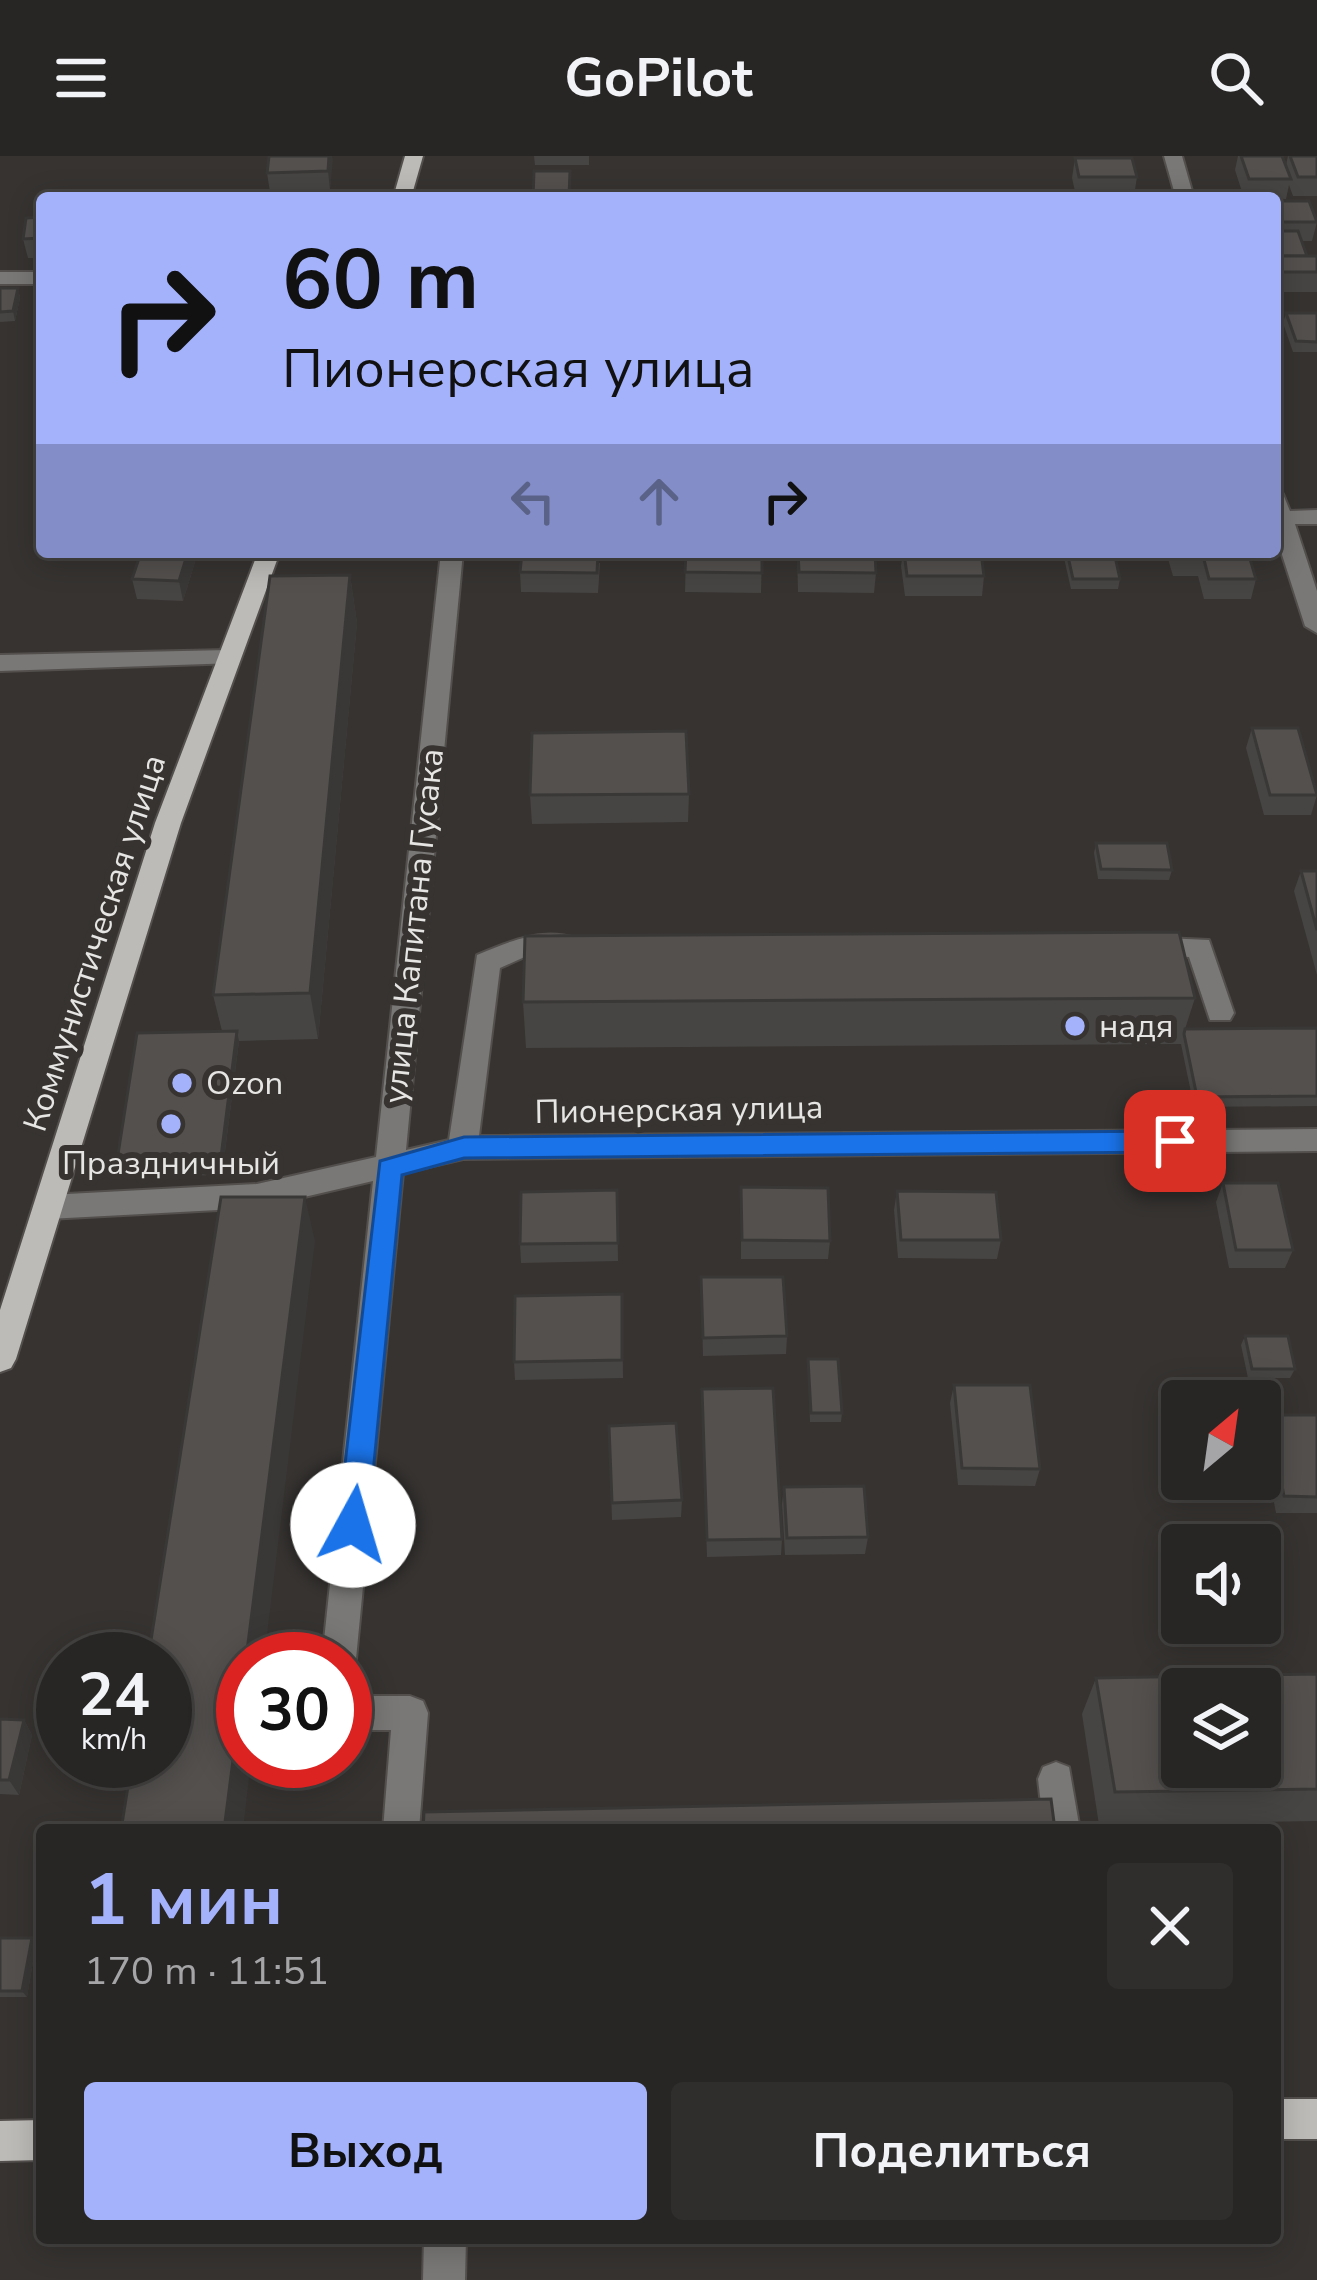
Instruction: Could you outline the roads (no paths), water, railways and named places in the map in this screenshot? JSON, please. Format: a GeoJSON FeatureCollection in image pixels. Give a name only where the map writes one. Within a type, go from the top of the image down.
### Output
{"type":"FeatureCollection","features":[{"type":"Feature","properties":{"kind":"main road"},"geometry":{"type":"LineString","coordinates":[[404,192],[414,156]]}},
{"type":"Feature","properties":{"kind":"main road","name":"Коммунистическая улица"},"geometry":{"type":"LineString","coordinates":[[0,1359],[168,824],[267,558]]}},
{"type":"Feature","properties":{"kind":"main road"},"geometry":{"type":"LineString","coordinates":[[1281,2119],[1317,2119]]}},
{"type":"Feature","properties":{"kind":"main road"},"geometry":{"type":"LineString","coordinates":[[0,2140],[36,2140]]}},
{"type":"Feature","properties":{"kind":"street"},"geometry":{"type":"LineString","coordinates":[[1173,156],[1184,192]]}},
{"type":"Feature","properties":{"kind":"street"},"geometry":{"type":"LineString","coordinates":[[0,278],[36,278]]}},
{"type":"Feature","properties":{"kind":"street"},"geometry":{"type":"LineString","coordinates":[[1281,512],[1317,517]]}},
{"type":"Feature","properties":{"kind":"street"},"geometry":{"type":"LineString","coordinates":[[1281,522],[1317,626]]}},
{"type":"Feature","properties":{"kind":"street","name":"улица Капитана Гусака"},"geometry":{"type":"LineString","coordinates":[[342,1632],[451,558]]}},
{"type":"Feature","properties":{"kind":"street"},"geometry":{"type":"LineString","coordinates":[[0,663],[228,658]]}},
{"type":"Feature","properties":{"kind":"street"},"geometry":{"type":"LineString","coordinates":[[464,1148],[488,962],[526,945],[596,945]]}},
{"type":"Feature","properties":{"kind":"street"},"geometry":{"type":"LineString","coordinates":[[1106,946],[1199,947],[1220,1013]]}},
{"type":"Feature","properties":{"kind":"street","name":"Пионерская улица"},"geometry":{"type":"LineString","coordinates":[[48,1207],[257,1196],[464,1148],[1317,1140]]}},
{"type":"Feature","properties":{"kind":"street"},"geometry":{"type":"LineString","coordinates":[[372,1713],[410,1713],[401,1824]]}},
{"type":"Feature","properties":{"kind":"street"},"geometry":{"type":"LineString","coordinates":[[1056,1780],[1061,1824]]}},
{"type":"Feature","properties":{"kind":"street"},"geometry":{"type":"LineString","coordinates":[[444,2280],[446,2244]]}},
{"type":"Feature","properties":{"kind":"place","name":"надя"},"geometry":{"type":"Point","coordinates":[1075,1026]}},
{"type":"Feature","properties":{"kind":"place","name":"Ozon"},"geometry":{"type":"Point","coordinates":[182,1083]}},
{"type":"Feature","properties":{"kind":"place","name":"Праздничный"},"geometry":{"type":"Point","coordinates":[171,1124]}}]}
